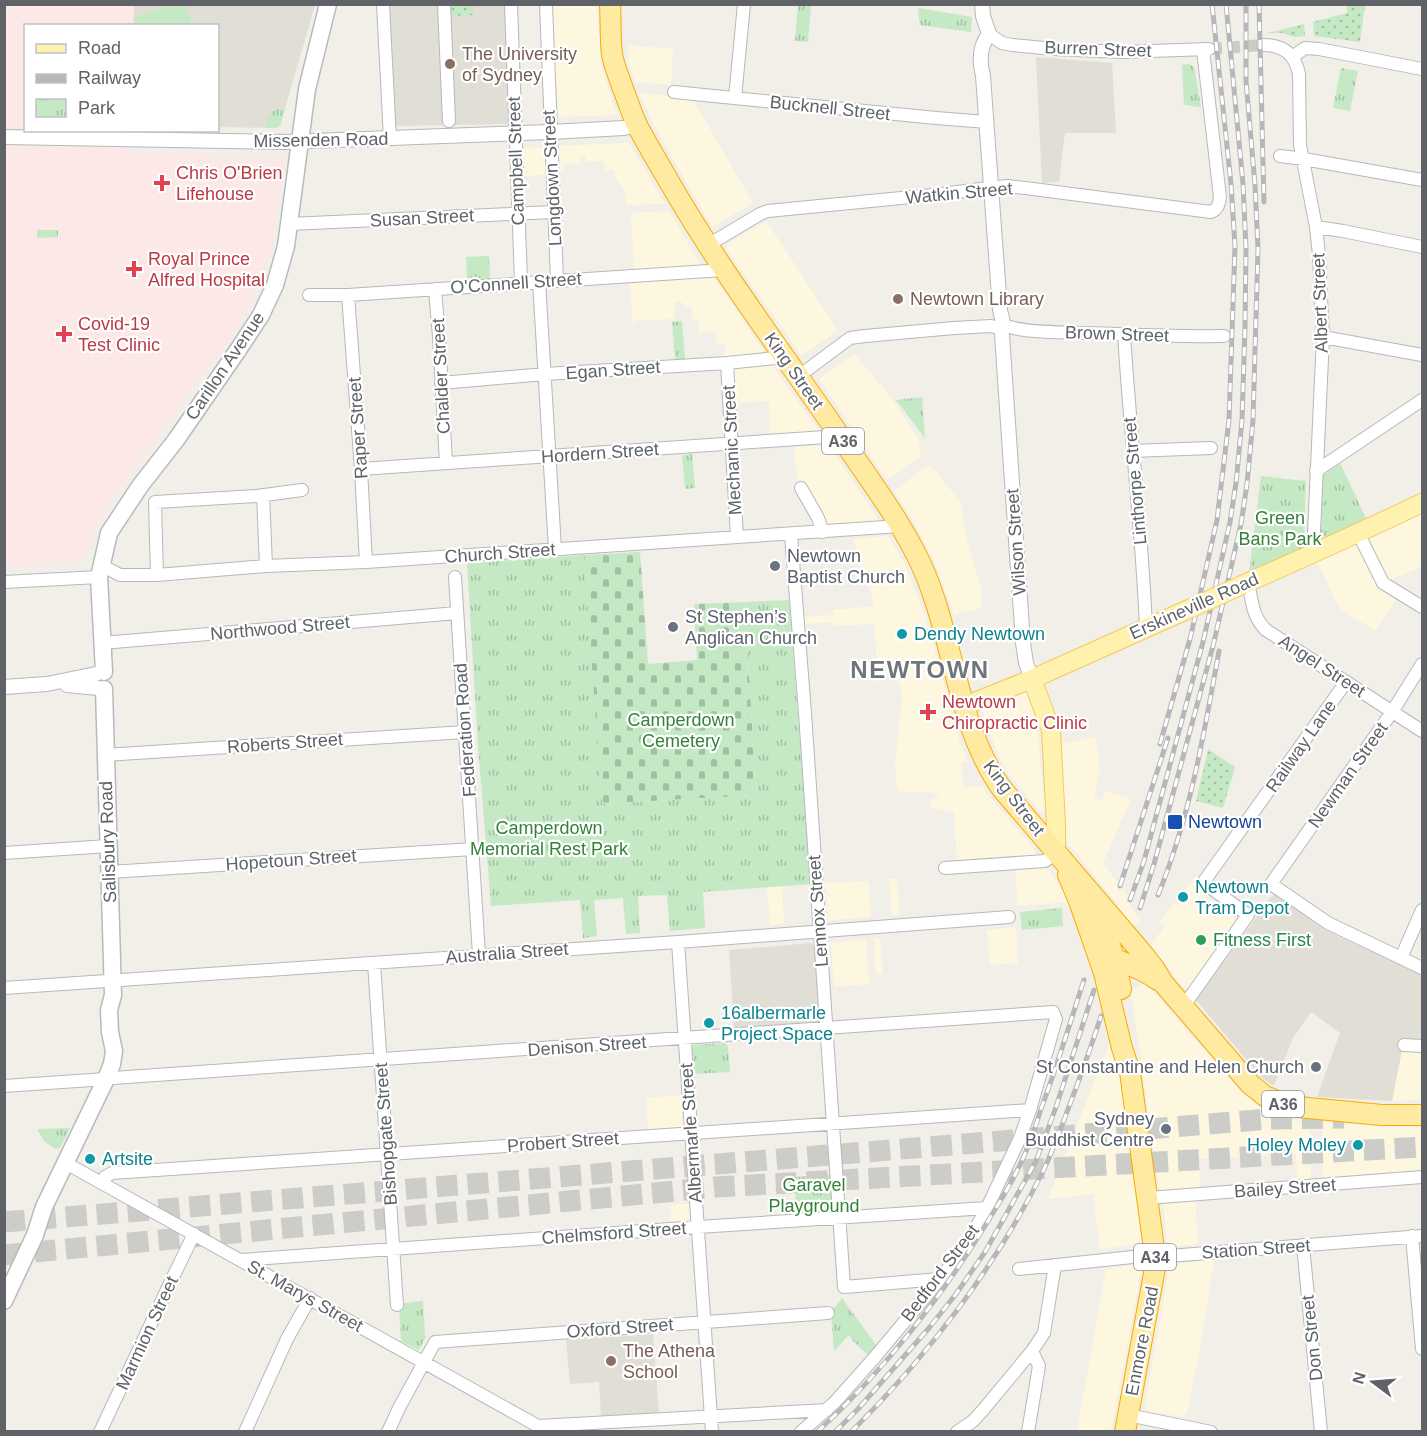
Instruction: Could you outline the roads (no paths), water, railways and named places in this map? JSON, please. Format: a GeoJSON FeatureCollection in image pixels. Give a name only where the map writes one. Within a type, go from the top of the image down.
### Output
{"type":"FeatureCollection","features":[{"type":"Feature","properties":{"kind":"highway","name":"King Street"},"geometry":{"type":"LineString","coordinates":[[610,4],[612,55],[638,126],[680,201],[723,270],[840,436],[900,526],[915,553],[942,621],[964,706],[977,745],[989,771],[1002,789],[1143,954],[1183,1007],[1260,1093],[1287,1105],[1316,1109],[1382,1115],[1422,1115]]}},
{"type":"Feature","properties":{"kind":"highway","name":"King Street"},"geometry":{"type":"LineString","coordinates":[[1058,855],[1096,946],[1103,952],[1144,971],[1163,983]]}},
{"type":"Feature","properties":{"kind":"highway","name":"Enmore Road"},"geometry":{"type":"LineString","coordinates":[[1093,896],[1119,978],[1132,1045],[1130,1072]]}},
{"type":"Feature","properties":{"kind":"highway","name":"Enmore Road"},"geometry":{"type":"LineString","coordinates":[[1093,941],[1104,973],[1130,1072],[1155,1256],[1155,1268],[1126,1423]]}},
{"type":"Feature","properties":{"kind":"main road","name":"Carillon Avenue"},"geometry":{"type":"LineString","coordinates":[[100,571],[113,525],[176,440],[261,315],[278,275],[290,224],[307,89],[328,4]]}},
{"type":"Feature","properties":{"kind":"main road","name":"Erskineville Road"},"geometry":{"type":"LineString","coordinates":[[964,706],[1032,679],[1422,503]]}},
{"type":"Feature","properties":{"kind":"main road","name":"Salisbury Road"},"geometry":{"type":"LineString","coordinates":[[35,1235],[45,1221],[110,1079],[114,1051],[110,1010],[113,988],[105,755],[100,681],[102,643],[100,571]]}},
{"type":"Feature","properties":{"kind":"main road"},"geometry":{"type":"LineString","coordinates":[[1051,730],[1049,689],[1056,668]]}},
{"type":"Feature","properties":{"kind":"main road","name":"Wilson Street"},"geometry":{"type":"LineString","coordinates":[[1032,679],[1051,730],[1058,855]]}},
{"type":"Feature","properties":{"kind":"main road","name":"Salisbury Road"},"geometry":{"type":"LineString","coordinates":[[4,1301],[35,1235],[44,1207],[110,1079]]}},
{"type":"Feature","properties":{"kind":"street"},"geometry":{"type":"LineString","coordinates":[[383,4],[390,139]]}},
{"type":"Feature","properties":{"kind":"street"},"geometry":{"type":"LineString","coordinates":[[444,4],[449,122]]}},
{"type":"Feature","properties":{"kind":"street","name":"Campbell Street"},"geometry":{"type":"LineString","coordinates":[[511,4],[521,282]]}},
{"type":"Feature","properties":{"kind":"street","name":"Longdown Street"},"geometry":{"type":"LineString","coordinates":[[546,4],[557,280]]}},
{"type":"Feature","properties":{"kind":"street"},"geometry":{"type":"LineString","coordinates":[[735,98],[744,4]]}},
{"type":"Feature","properties":{"kind":"street","name":"Wilson Street"},"geometry":{"type":"LineString","coordinates":[[982,4],[989,34],[982,45],[981,57],[1003,328],[1023,644],[1026,663],[1032,679]]}},
{"type":"Feature","properties":{"kind":"street","name":"Burren Street"},"geometry":{"type":"LineString","coordinates":[[989,34],[1002,43],[1032,47],[1122,52],[1207,49],[1210,113],[1220,197],[1217,208]]}},
{"type":"Feature","properties":{"kind":"street"},"geometry":{"type":"LineString","coordinates":[[1263,45],[1283,49],[1292,57],[1303,49],[1319,49],[1422,69]]}},
{"type":"Feature","properties":{"kind":"street","name":"Albert Street"},"geometry":{"type":"LineString","coordinates":[[1292,57],[1299,74],[1300,145],[1316,227],[1323,337],[1313,553]]}},
{"type":"Feature","properties":{"kind":"street","name":"Bucknell Street"},"geometry":{"type":"LineString","coordinates":[[674,92],[987,122]]}},
{"type":"Feature","properties":{"kind":"street","name":"Missenden Road"},"geometry":{"type":"LineString","coordinates":[[4,137],[300,142],[514,134],[638,126]]}},
{"type":"Feature","properties":{"kind":"street"},"geometry":{"type":"LineString","coordinates":[[1280,156],[1422,180]]}},
{"type":"Feature","properties":{"kind":"street","name":"Watkin Street"},"geometry":{"type":"LineString","coordinates":[[708,245],[768,211],[1008,186],[1211,212],[1217,208]]}},
{"type":"Feature","properties":{"kind":"street","name":"Susan Street"},"geometry":{"type":"LineString","coordinates":[[290,224],[554,212]]}},
{"type":"Feature","properties":{"kind":"street"},"geometry":{"type":"LineString","coordinates":[[1316,227],[1422,247]]}},
{"type":"Feature","properties":{"kind":"street","name":"O'Connell Street"},"geometry":{"type":"LineString","coordinates":[[309,296],[723,270]]}},
{"type":"Feature","properties":{"kind":"street"},"geometry":{"type":"LineString","coordinates":[[539,281],[555,549]]}},
{"type":"Feature","properties":{"kind":"street","name":"Chalder Street"},"geometry":{"type":"LineString","coordinates":[[435,289],[446,463]]}},
{"type":"Feature","properties":{"kind":"street","name":"Raper Street"},"geometry":{"type":"LineString","coordinates":[[348,294],[366,562]]}},
{"type":"Feature","properties":{"kind":"street","name":"Brown Street"},"geometry":{"type":"LineString","coordinates":[[799,376],[850,338],[865,336],[991,326],[1018,330],[1224,336]]}},
{"type":"Feature","properties":{"kind":"street","name":"Linthorpe Street"},"geometry":{"type":"LineString","coordinates":[[1124,334],[1146,628]]}},
{"type":"Feature","properties":{"kind":"street"},"geometry":{"type":"LineString","coordinates":[[1323,337],[1422,355]]}},
{"type":"Feature","properties":{"kind":"street","name":"Egan Street"},"geometry":{"type":"LineString","coordinates":[[441,383],[785,357]]}},
{"type":"Feature","properties":{"kind":"street","name":"Mechanic Street"},"geometry":{"type":"LineString","coordinates":[[727,363],[737,537]]}},
{"type":"Feature","properties":{"kind":"street"},"geometry":{"type":"LineString","coordinates":[[1316,471],[1422,400]]}},
{"type":"Feature","properties":{"kind":"street","name":"Hordern Street"},"geometry":{"type":"LineString","coordinates":[[361,469],[840,436]]}},
{"type":"Feature","properties":{"kind":"street"},"geometry":{"type":"LineString","coordinates":[[1132,451],[1211,448]]}},
{"type":"Feature","properties":{"kind":"street"},"geometry":{"type":"LineString","coordinates":[[801,488],[823,532]]}},
{"type":"Feature","properties":{"kind":"street"},"geometry":{"type":"LineString","coordinates":[[157,575],[155,502],[263,495],[302,490]]}},
{"type":"Feature","properties":{"kind":"street"},"geometry":{"type":"LineString","coordinates":[[263,495],[266,566]]}},
{"type":"Feature","properties":{"kind":"street","name":"Church Street"},"geometry":{"type":"LineString","coordinates":[[4,582],[100,571],[120,575],[157,575],[266,566],[366,562],[900,526]]}},
{"type":"Feature","properties":{"kind":"street"},"geometry":{"type":"LineString","coordinates":[[1358,533],[1383,583],[1422,607]]}},
{"type":"Feature","properties":{"kind":"street","name":"Lennox Street"},"geometry":{"type":"LineString","coordinates":[[791,535],[844,1287],[940,1279]]}},
{"type":"Feature","properties":{"kind":"street","name":"Federation Road"},"geometry":{"type":"LineString","coordinates":[[455,577],[479,955]]}},
{"type":"Feature","properties":{"kind":"street","name":"Angel Street"},"geometry":{"type":"LineString","coordinates":[[1245,584],[1255,616],[1262,626],[1422,731]]}},
{"type":"Feature","properties":{"kind":"street","name":"Northwood Street"},"geometry":{"type":"LineString","coordinates":[[102,643],[457,613]]}},
{"type":"Feature","properties":{"kind":"street","name":"Newman Street"},"geometry":{"type":"LineString","coordinates":[[1401,958],[1329,923],[1271,884],[1392,712],[1422,664]]}},
{"type":"Feature","properties":{"kind":"street"},"geometry":{"type":"LineString","coordinates":[[4,687],[100,681]]}},
{"type":"Feature","properties":{"kind":"street","name":"Railway Lane"},"geometry":{"type":"LineString","coordinates":[[1183,1007],[1248,915],[1206,884],[1205,880],[1346,682]]}},
{"type":"Feature","properties":{"kind":"street","name":"Roberts Street"},"geometry":{"type":"LineString","coordinates":[[105,755],[465,732]]}},
{"type":"Feature","properties":{"kind":"street"},"geometry":{"type":"LineString","coordinates":[[4,853],[108,846]]}},
{"type":"Feature","properties":{"kind":"street","name":"Hopetoun Street"},"geometry":{"type":"LineString","coordinates":[[109,872],[472,849]]}},
{"type":"Feature","properties":{"kind":"street"},"geometry":{"type":"LineString","coordinates":[[945,868],[1045,861],[1058,855]]}},
{"type":"Feature","properties":{"kind":"street"},"geometry":{"type":"LineString","coordinates":[[1422,910],[1401,958],[1422,969]]}},
{"type":"Feature","properties":{"kind":"street","name":"Australia Street"},"geometry":{"type":"LineString","coordinates":[[4,988],[113,988],[374,963],[1009,918]]}},
{"type":"Feature","properties":{"kind":"street","name":"Albermarle Street"},"geometry":{"type":"LineString","coordinates":[[678,942],[712,1431]]}},
{"type":"Feature","properties":{"kind":"street","name":"Bishopgate Street"},"geometry":{"type":"LineString","coordinates":[[374,963],[397,1305]]}},
{"type":"Feature","properties":{"kind":"street","name":"Denison Street"},"geometry":{"type":"LineString","coordinates":[[4,1086],[1045,1012],[1053,1012],[1056,1019]]}},
{"type":"Feature","properties":{"kind":"street","name":"Bedford Street"},"geometry":{"type":"LineString","coordinates":[[801,1431],[826,1410],[875,1357],[968,1242],[1020,1138],[1056,1019]]}},
{"type":"Feature","properties":{"kind":"street"},"geometry":{"type":"LineString","coordinates":[[1404,1045],[1422,1046]]}},
{"type":"Feature","properties":{"kind":"street","name":"Probert Street"},"geometry":{"type":"LineString","coordinates":[[101,1182],[112,1173],[1030,1110]]}},
{"type":"Feature","properties":{"kind":"street","name":"St. Marys Street"},"geometry":{"type":"LineString","coordinates":[[71,1166],[424,1362],[537,1429]]}},
{"type":"Feature","properties":{"kind":"street","name":"Bailey Street"},"geometry":{"type":"LineString","coordinates":[[1148,1198],[1422,1178]]}},
{"type":"Feature","properties":{"kind":"street","name":"Chelmsford Street"},"geometry":{"type":"LineString","coordinates":[[241,1260],[987,1208]]}},
{"type":"Feature","properties":{"kind":"street","name":"Marmion Street"},"geometry":{"type":"LineString","coordinates":[[100,1431],[194,1234]]}},
{"type":"Feature","properties":{"kind":"street"},"geometry":{"type":"LineString","coordinates":[[1417,1236],[1422,1348]]}},
{"type":"Feature","properties":{"kind":"street","name":"Station Street"},"geometry":{"type":"LineString","coordinates":[[1019,1269],[1142,1256],[1417,1236]]}},
{"type":"Feature","properties":{"kind":"street","name":"Don Street"},"geometry":{"type":"LineString","coordinates":[[1303,1245],[1321,1431]]}},
{"type":"Feature","properties":{"kind":"street"},"geometry":{"type":"LineString","coordinates":[[957,1431],[973,1421],[984,1410],[1032,1352],[1044,1333],[1055,1265]]}},
{"type":"Feature","properties":{"kind":"street"},"geometry":{"type":"LineString","coordinates":[[245,1431],[287,1339],[310,1298]]}},
{"type":"Feature","properties":{"kind":"street","name":"Oxford Street"},"geometry":{"type":"LineString","coordinates":[[424,1362],[435,1342],[828,1313]]}},
{"type":"Feature","properties":{"kind":"street"},"geometry":{"type":"LineString","coordinates":[[1028,1431],[1040,1366],[1032,1352]]}},
{"type":"Feature","properties":{"kind":"street"},"geometry":{"type":"LineString","coordinates":[[388,1431],[424,1362]]}},
{"type":"Feature","properties":{"kind":"street"},"geometry":{"type":"LineString","coordinates":[[537,1429],[826,1410]]}},
{"type":"Feature","properties":{"kind":"street"},"geometry":{"type":"LineString","coordinates":[[1126,1423],[1211,1431]]}},
{"type":"Feature","properties":{"kind":"tunnel"},"geometry":{"type":"LineString","coordinates":[[1210,49],[1263,45]]}},
{"type":"Feature","properties":{"kind":"tunnel"},"geometry":{"type":"LineString","coordinates":[[4,1222],[1271,1119],[1344,1118]]}},
{"type":"Feature","properties":{"kind":"tunnel"},"geometry":{"type":"LineString","coordinates":[[4,1255],[717,1187],[1422,1147]]}},
{"type":"Feature","properties":{"kind":"railway"},"geometry":{"type":"LineString","coordinates":[[1160,744],[1190,639],[1217,520],[1229,420],[1235,246],[1231,184],[1212,4]]}},
{"type":"Feature","properties":{"kind":"railway"},"geometry":{"type":"LineString","coordinates":[[1130,900],[1144,861],[1203,642],[1230,522],[1236,483],[1242,420],[1246,248],[1243,184],[1226,4]]}},
{"type":"Feature","properties":{"kind":"railway"},"geometry":{"type":"LineString","coordinates":[[1140,908],[1213,646],[1241,524],[1247,484],[1253,420],[1258,249],[1246,81],[1246,4]]}},
{"type":"Feature","properties":{"kind":"railway"},"geometry":{"type":"LineString","coordinates":[[1259,4],[1264,202]]}},
{"type":"Feature","properties":{"kind":"railway"},"geometry":{"type":"LineString","coordinates":[[1158,895],[1179,836],[1187,805],[1202,744],[1219,651]]}},
{"type":"Feature","properties":{"kind":"railway"},"geometry":{"type":"LineString","coordinates":[[1120,886],[1168,738]]}},
{"type":"Feature","properties":{"kind":"railway"},"geometry":{"type":"LineString","coordinates":[[817,1432],[866,1383],[912,1330],[954,1274],[1004,1194],[1031,1139],[1084,980]]}},
{"type":"Feature","properties":{"kind":"railway"},"geometry":{"type":"LineString","coordinates":[[835,1432],[929,1328],[985,1252],[1036,1161],[1094,990]]}},
{"type":"Feature","properties":{"kind":"railway"},"geometry":{"type":"LineString","coordinates":[[851,1432],[880,1403],[934,1340],[1006,1239],[1045,1167],[1101,1016]]}},
{"type":"Feature","properties":{"kind":"place","name":"The University of Sydney"},"geometry":{"type":"Point","coordinates":[450,64]}},
{"type":"Feature","properties":{"kind":"place","name":"Chris O'Brien Lifehouse"},"geometry":{"type":"Point","coordinates":[162,183]}},
{"type":"Feature","properties":{"kind":"place","name":"Royal Prince Alfred Hospital"},"geometry":{"type":"Point","coordinates":[134,269]}},
{"type":"Feature","properties":{"kind":"place","name":"Newtown Library"},"geometry":{"type":"Point","coordinates":[898,299]}},
{"type":"Feature","properties":{"kind":"place","name":"Covid-19 Test Clinic"},"geometry":{"type":"Point","coordinates":[64,334]}},
{"type":"Feature","properties":{"kind":"place","name":"Newtown Baptist Church"},"geometry":{"type":"Point","coordinates":[775,566]}},
{"type":"Feature","properties":{"kind":"place","name":"St Stephen’s Anglican Church"},"geometry":{"type":"Point","coordinates":[673,627]}},
{"type":"Feature","properties":{"kind":"place","name":"Dendy Newtown"},"geometry":{"type":"Point","coordinates":[902,634]}},
{"type":"Feature","properties":{"kind":"place","name":"Newtown Chiropractic Clinic"},"geometry":{"type":"Point","coordinates":[928,712]}},
{"type":"Feature","properties":{"kind":"place","name":"Newtown"},"geometry":{"type":"Point","coordinates":[1175,822]}},
{"type":"Feature","properties":{"kind":"place","name":"Newtown Tram Depot"},"geometry":{"type":"Point","coordinates":[1183,897]}},
{"type":"Feature","properties":{"kind":"place","name":"Fitness First"},"geometry":{"type":"Point","coordinates":[1201,940]}},
{"type":"Feature","properties":{"kind":"place","name":"16albermarle Project Space"},"geometry":{"type":"Point","coordinates":[709,1023]}},
{"type":"Feature","properties":{"kind":"place","name":"St Constantine and Helen Church"},"geometry":{"type":"Point","coordinates":[1316,1067]}},
{"type":"Feature","properties":{"kind":"place","name":"Sydney Buddhist Centre"},"geometry":{"type":"Point","coordinates":[1166,1129]}},
{"type":"Feature","properties":{"kind":"place","name":"Holey Moley"},"geometry":{"type":"Point","coordinates":[1358,1145]}},
{"type":"Feature","properties":{"kind":"place","name":"Artsite"},"geometry":{"type":"Point","coordinates":[90,1159]}},
{"type":"Feature","properties":{"kind":"place","name":"The Athena School"},"geometry":{"type":"Point","coordinates":[611,1361]}},
{"type":"Feature","properties":{"kind":"district","name":"NEWTOWN"},"geometry":{"type":"Point","coordinates":[920,669]}},
{"type":"Feature","properties":{"kind":"park label","name":"Green Bans Park"},"geometry":{"type":"Point","coordinates":[1280,528]}},
{"type":"Feature","properties":{"kind":"park label","name":"Camperdown Cemetery"},"geometry":{"type":"Point","coordinates":[681,730]}},
{"type":"Feature","properties":{"kind":"park label","name":"Camperdown Memorial Rest Park"},"geometry":{"type":"Point","coordinates":[549,838]}},
{"type":"Feature","properties":{"kind":"park label","name":"Garavel Playground"},"geometry":{"type":"Point","coordinates":[814,1195]}}]}
